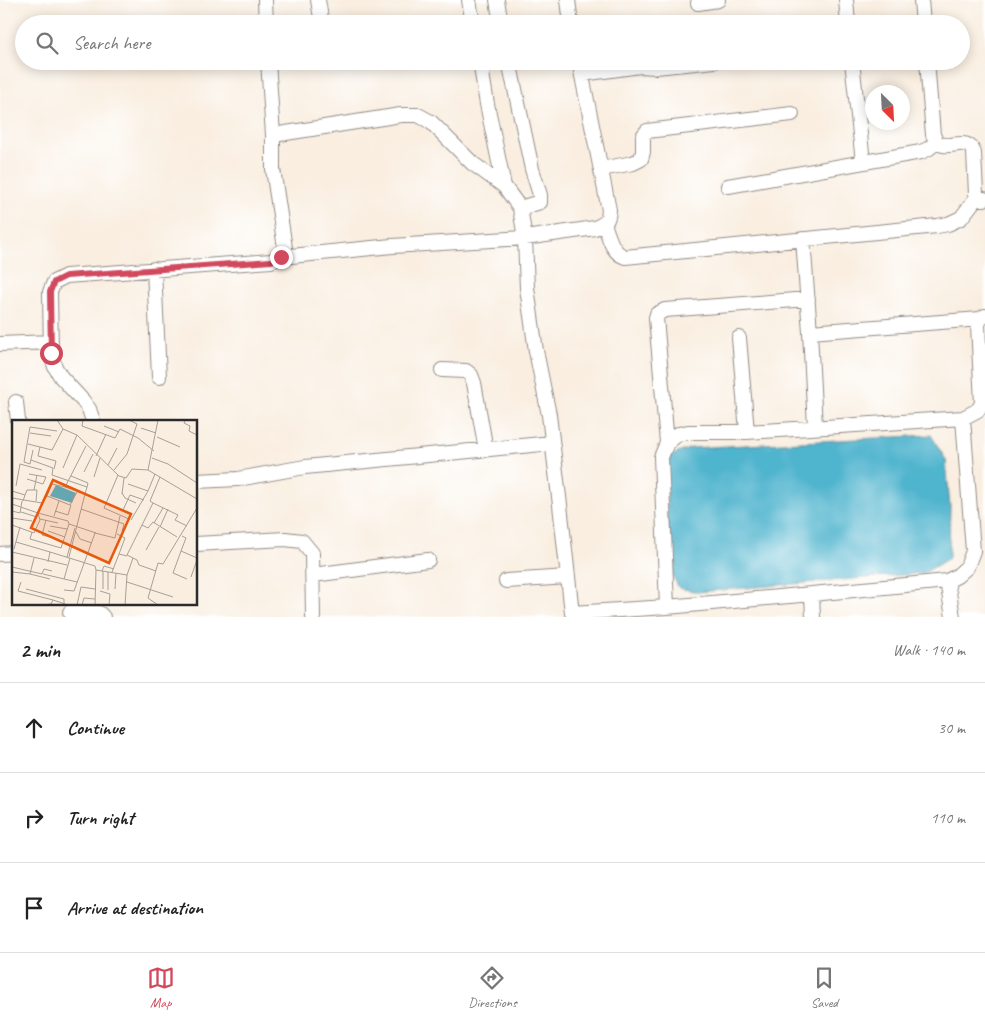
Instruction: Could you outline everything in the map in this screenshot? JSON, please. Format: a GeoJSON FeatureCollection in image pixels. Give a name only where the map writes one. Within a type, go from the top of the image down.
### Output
{"type":"FeatureCollection","features":[{"type":"Feature","properties":{"kind":"street"},"geometry":{"type":"LineString","coordinates":[[265,0],[266,15]]}},
{"type":"Feature","properties":{"kind":"street"},"geometry":{"type":"LineString","coordinates":[[318,0],[320,15]]}},
{"type":"Feature","properties":{"kind":"street"},"geometry":{"type":"LineString","coordinates":[[469,0],[472,15]]}},
{"type":"Feature","properties":{"kind":"street"},"geometry":{"type":"LineString","coordinates":[[497,0],[500,15]]}},
{"type":"Feature","properties":{"kind":"street"},"geometry":{"type":"LineString","coordinates":[[568,0],[570,15]]}},
{"type":"Feature","properties":{"kind":"street"},"geometry":{"type":"LineString","coordinates":[[698,3],[718,0]]}},
{"type":"Feature","properties":{"kind":"street"},"geometry":{"type":"LineString","coordinates":[[846,0],[847,15]]}},
{"type":"Feature","properties":{"kind":"street"},"geometry":{"type":"LineString","coordinates":[[921,0],[922,15]]}},
{"type":"Feature","properties":{"kind":"street"},"geometry":{"type":"LineString","coordinates":[[269,70],[273,135],[273,169],[285,248],[281,257]]}},
{"type":"Feature","properties":{"kind":"street"},"geometry":{"type":"LineString","coordinates":[[481,70],[504,186]]}},
{"type":"Feature","properties":{"kind":"street"},"geometry":{"type":"LineString","coordinates":[[511,70],[532,169],[540,195],[540,202],[520,208]]}},
{"type":"Feature","properties":{"kind":"street"},"geometry":{"type":"LineString","coordinates":[[94,420],[86,405],[54,367],[51,353],[50,292],[54,282],[66,276],[271,261],[281,257],[392,246],[525,238],[595,228],[604,224],[608,218],[609,210],[580,70]]}},
{"type":"Feature","properties":{"kind":"street"},"geometry":{"type":"LineString","coordinates":[[853,70],[863,162]]}},
{"type":"Feature","properties":{"kind":"street"},"geometry":{"type":"LineString","coordinates":[[604,224],[614,248],[618,254],[625,256],[938,226],[961,218],[981,198],[976,194],[974,153],[978,147],[967,144],[942,145],[937,142],[933,135],[927,70]]}},
{"type":"Feature","properties":{"kind":"street"},"geometry":{"type":"LineString","coordinates":[[600,169],[633,163],[641,159],[643,136],[647,131],[792,114]]}},
{"type":"Feature","properties":{"kind":"street"},"geometry":{"type":"LineString","coordinates":[[273,135],[418,115],[432,122],[472,163],[504,186],[520,208],[525,238],[527,288],[536,351],[549,415],[572,615],[947,581],[957,576],[967,567],[973,551],[963,418]]}},
{"type":"Feature","properties":{"kind":"street"},"geometry":{"type":"LineString","coordinates":[[728,186],[921,152],[937,142]]}},
{"type":"Feature","properties":{"kind":"street"},"geometry":{"type":"LineString","coordinates":[[803,239],[815,427]]}},
{"type":"Feature","properties":{"kind":"street"},"geometry":{"type":"LineString","coordinates":[[154,269],[159,377]]}},
{"type":"Feature","properties":{"kind":"street"},"geometry":{"type":"LineString","coordinates":[[667,607],[661,456],[667,442],[657,314],[665,310],[808,299]]}},
{"type":"Feature","properties":{"kind":"street"},"geometry":{"type":"LineString","coordinates":[[810,332],[982,318]]}},
{"type":"Feature","properties":{"kind":"street"},"geometry":{"type":"LineString","coordinates":[[667,442],[678,434],[688,432],[747,432],[963,418],[978,410],[982,402],[978,325],[982,318]]}},
{"type":"Feature","properties":{"kind":"street"},"geometry":{"type":"LineString","coordinates":[[740,338],[747,432]]}},
{"type":"Feature","properties":{"kind":"street"},"geometry":{"type":"LineString","coordinates":[[0,344],[50,342]]}},
{"type":"Feature","properties":{"kind":"street"},"geometry":{"type":"LineString","coordinates":[[442,370],[466,371],[471,375],[486,450]]}},
{"type":"Feature","properties":{"kind":"street"},"geometry":{"type":"LineString","coordinates":[[16,402],[18,420]]}},
{"type":"Feature","properties":{"kind":"street"},"geometry":{"type":"LineString","coordinates":[[198,481],[238,479],[305,467],[552,443]]}},
{"type":"Feature","properties":{"kind":"street"},"geometry":{"type":"LineString","coordinates":[[198,544],[285,539],[302,541],[312,553],[313,617]]}},
{"type":"Feature","properties":{"kind":"street"},"geometry":{"type":"LineString","coordinates":[[313,575],[428,560]]}},
{"type":"Feature","properties":{"kind":"street"},"geometry":{"type":"LineString","coordinates":[[506,581],[568,577]]}},
{"type":"Feature","properties":{"kind":"street"},"geometry":{"type":"LineString","coordinates":[[947,581],[953,617]]}},
{"type":"Feature","properties":{"kind":"street"},"geometry":{"type":"LineString","coordinates":[[812,594],[813,617]]}},
{"type":"Feature","properties":{"kind":"street"},"geometry":{"type":"LineString","coordinates":[[70,612],[99,613],[102,617]]}},
{"type":"Feature","properties":{"kind":"water"},"geometry":{"type":"Polygon","coordinates":[[[931,435],[946,460],[950,507],[949,558],[924,573],[698,592],[679,588],[667,565],[667,457],[691,448],[931,435]]]}},
{"type":"Feature","properties":{"kind":"route"},"geometry":{"type":"LineString","coordinates":[[51,353],[50,292],[54,282],[66,276],[271,261],[281,257]]}}]}
